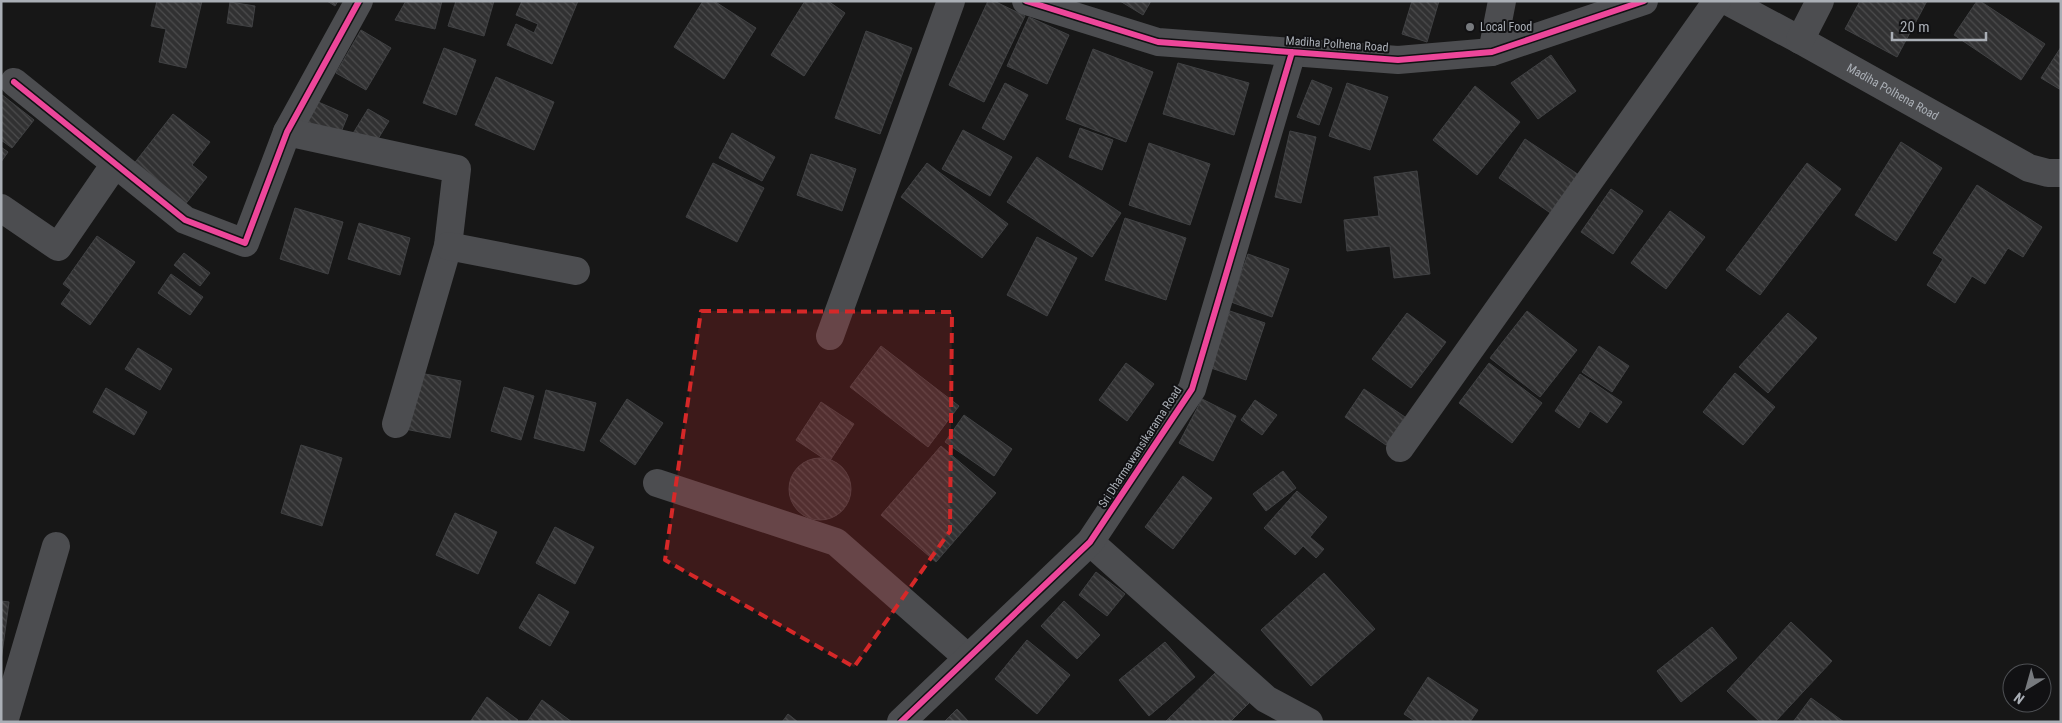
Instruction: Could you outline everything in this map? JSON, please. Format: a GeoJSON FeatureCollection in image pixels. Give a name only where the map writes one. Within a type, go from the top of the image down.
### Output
{"type":"FeatureCollection","features":[{"type":"Feature","properties":{"kind":"street"},"geometry":{"type":"LineString","coordinates":[[14,82],[185,220],[245,243],[287,132],[360,1]]}},
{"type":"Feature","properties":{"kind":"street"},"geometry":{"type":"LineString","coordinates":[[830,336],[951,1]]}},
{"type":"Feature","properties":{"kind":"street","name":"Madiha Polhena Road"},"geometry":{"type":"LineString","coordinates":[[1026,1],[1158,42],[1398,60],[1492,52],[1644,1]]}},
{"type":"Feature","properties":{"kind":"street"},"geometry":{"type":"LineString","coordinates":[[1492,52],[1502,1]]}},
{"type":"Feature","properties":{"kind":"street"},"geometry":{"type":"LineString","coordinates":[[1400,448],[1717,1]]}},
{"type":"Feature","properties":{"kind":"street","name":"Madiha Polhena Road"},"geometry":{"type":"LineString","coordinates":[[1727,1],[2029,168],[2048,173],[2061,173]]}},
{"type":"Feature","properties":{"kind":"street"},"geometry":{"type":"LineString","coordinates":[[1800,40],[1820,1]]}},
{"type":"Feature","properties":{"kind":"street","name":"Sri Dharmawansikarama Road"},"geometry":{"type":"LineString","coordinates":[[901,722],[1090,542],[1192,389],[1292,52]]}},
{"type":"Feature","properties":{"kind":"street"},"geometry":{"type":"LineString","coordinates":[[287,132],[457,169],[448,246],[396,424]]}},
{"type":"Feature","properties":{"kind":"street"},"geometry":{"type":"LineString","coordinates":[[1,208],[58,247],[115,164]]}},
{"type":"Feature","properties":{"kind":"street"},"geometry":{"type":"LineString","coordinates":[[448,246],[576,271]]}},
{"type":"Feature","properties":{"kind":"street"},"geometry":{"type":"LineString","coordinates":[[657,483],[836,542],[968,658]]}},
{"type":"Feature","properties":{"kind":"street"},"geometry":{"type":"LineString","coordinates":[[1090,542],[1266,699],[1309,722]]}},
{"type":"Feature","properties":{"kind":"street"},"geometry":{"type":"LineString","coordinates":[[4,722],[56,546]]}},
{"type":"Feature","properties":{"kind":"highlighted area"},"geometry":{"type":"Polygon","coordinates":[[[701,311],[952,312],[950,531],[854,667],[665,560],[701,311]]]}},
{"type":"Feature","properties":{"kind":"building"},"geometry":{"type":"Polygon","coordinates":[[[157,1],[202,1],[186,68],[159,62],[166,29],[151,26],[157,1]]]}},
{"type":"Feature","properties":{"kind":"building"},"geometry":{"type":"Polygon","coordinates":[[[327,1],[338,1],[335,6],[327,1]]]}},
{"type":"Feature","properties":{"kind":"building"},"geometry":{"type":"Polygon","coordinates":[[[406,1],[442,1],[435,29],[395,20],[406,1]]]}},
{"type":"Feature","properties":{"kind":"building"},"geometry":{"type":"Polygon","coordinates":[[[456,1],[494,1],[484,36],[448,26],[456,1]]]}},
{"type":"Feature","properties":{"kind":"building"},"geometry":{"type":"Polygon","coordinates":[[[522,1],[578,1],[552,64],[507,45],[516,24],[534,33],[538,24],[516,15],[522,1]]]}},
{"type":"Feature","properties":{"kind":"building"},"geometry":{"type":"Polygon","coordinates":[[[703,1],[714,1],[756,28],[724,79],[674,47],[703,1]]]}},
{"type":"Feature","properties":{"kind":"building"},"geometry":{"type":"Polygon","coordinates":[[[805,1],[828,1],[845,13],[804,76],[771,55],[805,1]]]}},
{"type":"Feature","properties":{"kind":"building"},"geometry":{"type":"Polygon","coordinates":[[[988,1],[994,1],[1025,16],[984,102],[949,85],[988,1]]]}},
{"type":"Feature","properties":{"kind":"building"},"geometry":{"type":"Polygon","coordinates":[[[1120,1],[1151,1],[1143,15],[1120,1]]]}},
{"type":"Feature","properties":{"kind":"building"},"geometry":{"type":"Polygon","coordinates":[[[1412,1],[1439,1],[1427,42],[1402,34],[1412,1]]]}},
{"type":"Feature","properties":{"kind":"building"},"geometry":{"type":"Polygon","coordinates":[[[1860,1],[1927,1],[1897,57],[1845,29],[1860,1]]]}},
{"type":"Feature","properties":{"kind":"building"},"geometry":{"type":"Polygon","coordinates":[[[1977,1],[1980,1],[2045,44],[2021,80],[1954,35],[1977,1]]]}},
{"type":"Feature","properties":{"kind":"building"},"geometry":{"type":"Polygon","coordinates":[[[230,2],[255,6],[252,27],[227,23],[230,2]]]}},
{"type":"Feature","properties":{"kind":"building"},"geometry":{"type":"Polygon","coordinates":[[[1029,17],[1069,35],[1047,84],[1007,66],[1029,17]]]}},
{"type":"Feature","properties":{"kind":"building"},"geometry":{"type":"Polygon","coordinates":[[[361,30],[391,48],[366,90],[336,73],[361,30]]]}},
{"type":"Feature","properties":{"kind":"building"},"geometry":{"type":"Polygon","coordinates":[[[866,31],[912,48],[880,134],[835,118],[866,31]]]}},
{"type":"Feature","properties":{"kind":"building"},"geometry":{"type":"Polygon","coordinates":[[[2061,47],[2061,90],[2041,78],[2061,47]]]}},
{"type":"Feature","properties":{"kind":"building"},"geometry":{"type":"Polygon","coordinates":[[[444,48],[476,60],[456,115],[423,103],[444,48]]]}},
{"type":"Feature","properties":{"kind":"building"},"geometry":{"type":"Polygon","coordinates":[[[1093,49],[1153,72],[1126,142],[1066,119],[1093,49]]]}},
{"type":"Feature","properties":{"kind":"building"},"geometry":{"type":"Polygon","coordinates":[[[1551,55],[1576,91],[1538,119],[1511,83],[1551,55]]]}},
{"type":"Feature","properties":{"kind":"building"},"geometry":{"type":"Polygon","coordinates":[[[1178,63],[1249,83],[1234,135],[1163,114],[1178,63]]]}},
{"type":"Feature","properties":{"kind":"building"},"geometry":{"type":"Polygon","coordinates":[[[496,77],[554,102],[534,150],[475,125],[496,77]]]}},
{"type":"Feature","properties":{"kind":"building"},"geometry":{"type":"Polygon","coordinates":[[[1312,80],[1332,88],[1319,125],[1297,117],[1312,80]]]}},
{"type":"Feature","properties":{"kind":"building"},"geometry":{"type":"Polygon","coordinates":[[[1005,83],[1028,95],[1004,140],[982,128],[1005,83]]]}},
{"type":"Feature","properties":{"kind":"building"},"geometry":{"type":"Polygon","coordinates":[[[1347,83],[1388,97],[1370,150],[1329,136],[1347,83]]]}},
{"type":"Feature","properties":{"kind":"building"},"geometry":{"type":"Polygon","coordinates":[[[1475,86],[1520,122],[1477,175],[1433,140],[1475,86]]]}},
{"type":"Feature","properties":{"kind":"building"},"geometry":{"type":"Polygon","coordinates":[[[1,94],[34,120],[12,148],[1,140],[1,94]]]}},
{"type":"Feature","properties":{"kind":"building"},"geometry":{"type":"Polygon","coordinates":[[[316,101],[348,115],[339,137],[306,123],[316,101]]]}},
{"type":"Feature","properties":{"kind":"building"},"geometry":{"type":"Polygon","coordinates":[[[368,109],[389,121],[373,147],[352,135],[368,109]]]}},
{"type":"Feature","properties":{"kind":"building"},"geometry":{"type":"Polygon","coordinates":[[[173,114],[210,142],[192,165],[207,177],[180,211],[129,170],[173,114]]]}},
{"type":"Feature","properties":{"kind":"building"},"geometry":{"type":"Polygon","coordinates":[[[1080,128],[1113,140],[1102,170],[1069,157],[1080,128]]]}},
{"type":"Feature","properties":{"kind":"building"},"geometry":{"type":"Polygon","coordinates":[[[963,130],[1012,157],[990,196],[942,169],[963,130]]]}},
{"type":"Feature","properties":{"kind":"building"},"geometry":{"type":"Polygon","coordinates":[[[1290,131],[1316,137],[1301,203],[1275,197],[1290,131]]]}},
{"type":"Feature","properties":{"kind":"building"},"geometry":{"type":"Polygon","coordinates":[[[732,133],[775,157],[762,181],[719,158],[732,133]]]}},
{"type":"Feature","properties":{"kind":"building"},"geometry":{"type":"Polygon","coordinates":[[[1525,139],[1579,175],[1552,214],[1499,178],[1525,139]]]}},
{"type":"Feature","properties":{"kind":"building"},"geometry":{"type":"Polygon","coordinates":[[[1901,142],[1942,168],[1896,241],[1855,215],[1901,142]]]}},
{"type":"Feature","properties":{"kind":"building"},"geometry":{"type":"Polygon","coordinates":[[[1149,143],[1210,164],[1190,225],[1129,205],[1149,143]]]}},
{"type":"Feature","properties":{"kind":"building"},"geometry":{"type":"Polygon","coordinates":[[[1,147],[8,152],[1,162],[1,147]]]}},
{"type":"Feature","properties":{"kind":"building"},"geometry":{"type":"Polygon","coordinates":[[[811,154],[856,169],[842,211],[797,195],[811,154]]]}},
{"type":"Feature","properties":{"kind":"building"},"geometry":{"type":"Polygon","coordinates":[[[1037,157],[1121,213],[1092,257],[1007,202],[1037,157]]]}},
{"type":"Feature","properties":{"kind":"building"},"geometry":{"type":"Polygon","coordinates":[[[713,163],[764,188],[737,242],[686,217],[713,163]]]}},
{"type":"Feature","properties":{"kind":"building"},"geometry":{"type":"Polygon","coordinates":[[[927,163],[1008,224],[982,258],[901,197],[927,163]]]}},
{"type":"Feature","properties":{"kind":"building"},"geometry":{"type":"Polygon","coordinates":[[[1807,163],[1841,189],[1760,295],[1726,270],[1807,163]]]}},
{"type":"Feature","properties":{"kind":"building"},"geometry":{"type":"Polygon","coordinates":[[[1417,171],[1430,274],[1394,278],[1390,246],[1347,251],[1344,220],[1379,216],[1374,177],[1417,171]]]}},
{"type":"Feature","properties":{"kind":"building"},"geometry":{"type":"Polygon","coordinates":[[[1977,185],[2042,227],[2023,257],[2008,248],[1985,284],[1972,276],[1955,303],[1927,285],[1943,259],[1933,253],[1977,185]]]}},
{"type":"Feature","properties":{"kind":"building"},"geometry":{"type":"Polygon","coordinates":[[[1611,189],[1643,211],[1613,254],[1581,232],[1611,189]]]}},
{"type":"Feature","properties":{"kind":"building"},"geometry":{"type":"Polygon","coordinates":[[[295,208],[343,222],[328,274],[280,259],[295,208]]]}},
{"type":"Feature","properties":{"kind":"building"},"geometry":{"type":"Polygon","coordinates":[[[1670,211],[1705,237],[1666,289],[1631,263],[1670,211]]]}},
{"type":"Feature","properties":{"kind":"building"},"geometry":{"type":"Polygon","coordinates":[[[1125,218],[1186,238],[1166,300],[1105,280],[1125,218]]]}},
{"type":"Feature","properties":{"kind":"building"},"geometry":{"type":"Polygon","coordinates":[[[359,223],[410,238],[400,275],[348,259],[359,223]]]}},
{"type":"Feature","properties":{"kind":"building"},"geometry":{"type":"Polygon","coordinates":[[[97,236],[135,262],[90,325],[61,304],[71,290],[63,284],[97,236]]]}},
{"type":"Feature","properties":{"kind":"building"},"geometry":{"type":"Polygon","coordinates":[[[1037,237],[1077,258],[1047,316],[1007,295],[1037,237]]]}},
{"type":"Feature","properties":{"kind":"building"},"geometry":{"type":"Polygon","coordinates":[[[184,253],[210,273],[200,286],[174,265],[184,253]]]}},
{"type":"Feature","properties":{"kind":"building"},"geometry":{"type":"Polygon","coordinates":[[[1248,254],[1289,269],[1272,317],[1231,302],[1248,254]]]}},
{"type":"Feature","properties":{"kind":"building"},"geometry":{"type":"Polygon","coordinates":[[[171,274],[203,297],[190,315],[158,293],[171,274]]]}},
{"type":"Feature","properties":{"kind":"building"},"geometry":{"type":"Polygon","coordinates":[[[1230,311],[1265,323],[1246,380],[1211,368],[1230,311]]]}},
{"type":"Feature","properties":{"kind":"building"},"geometry":{"type":"Polygon","coordinates":[[[1527,311],[1577,350],[1540,397],[1490,358],[1527,311]]]}},
{"type":"Feature","properties":{"kind":"building"},"geometry":{"type":"Polygon","coordinates":[[[1407,313],[1446,342],[1411,388],[1372,359],[1407,313]]]}},
{"type":"Feature","properties":{"kind":"building"},"geometry":{"type":"Polygon","coordinates":[[[1788,313],[1817,338],[1768,393],[1739,367],[1788,313]]]}},
{"type":"Feature","properties":{"kind":"building"},"geometry":{"type":"Polygon","coordinates":[[[881,346],[959,406],[928,447],[850,387],[881,346]]]}},
{"type":"Feature","properties":{"kind":"building"},"geometry":{"type":"Polygon","coordinates":[[[1599,346],[1629,366],[1612,392],[1582,372],[1599,346]]]}},
{"type":"Feature","properties":{"kind":"building"},"geometry":{"type":"Polygon","coordinates":[[[138,348],[172,369],[160,390],[125,369],[138,348]]]}},
{"type":"Feature","properties":{"kind":"building"},"geometry":{"type":"Polygon","coordinates":[[[1126,363],[1154,384],[1127,421],[1099,400],[1126,363]]]}},
{"type":"Feature","properties":{"kind":"building"},"geometry":{"type":"Polygon","coordinates":[[[1489,363],[1542,403],[1512,443],[1459,403],[1489,363]]]}},
{"type":"Feature","properties":{"kind":"building"},"geometry":{"type":"Polygon","coordinates":[[[415,372],[461,381],[450,438],[405,429],[415,372]]]}},
{"type":"Feature","properties":{"kind":"building"},"geometry":{"type":"Polygon","coordinates":[[[1735,373],[1775,407],[1743,445],[1703,412],[1735,373]]]}},
{"type":"Feature","properties":{"kind":"building"},"geometry":{"type":"Polygon","coordinates":[[[1580,374],[1622,402],[1607,423],[1590,411],[1579,428],[1555,411],[1580,374]]]}},
{"type":"Feature","properties":{"kind":"building"},"geometry":{"type":"Polygon","coordinates":[[[504,387],[534,396],[521,440],[491,431],[504,387]]]}},
{"type":"Feature","properties":{"kind":"building"},"geometry":{"type":"Polygon","coordinates":[[[106,388],[147,412],[134,435],[93,412],[106,388]]]}},
{"type":"Feature","properties":{"kind":"building"},"geometry":{"type":"Polygon","coordinates":[[[1364,389],[1405,417],[1386,445],[1345,417],[1364,389]]]}},
{"type":"Feature","properties":{"kind":"building"},"geometry":{"type":"Polygon","coordinates":[[[546,390],[596,403],[584,451],[534,438],[546,390]]]}},
{"type":"Feature","properties":{"kind":"building"},"geometry":{"type":"Polygon","coordinates":[[[627,399],[663,423],[635,465],[600,441],[627,399]]]}},
{"type":"Feature","properties":{"kind":"building"},"geometry":{"type":"Polygon","coordinates":[[[1202,399],[1236,416],[1213,461],[1179,443],[1202,399]]]}},
{"type":"Feature","properties":{"kind":"building"},"geometry":{"type":"Polygon","coordinates":[[[1255,400],[1277,415],[1262,435],[1241,420],[1255,400]]]}},
{"type":"Feature","properties":{"kind":"building"},"geometry":{"type":"Polygon","coordinates":[[[821,402],[854,424],[829,462],[796,440],[821,402]]]}},
{"type":"Feature","properties":{"kind":"building"},"geometry":{"type":"Polygon","coordinates":[[[964,415],[1012,449],[994,476],[945,442],[964,415]]]}},
{"type":"Feature","properties":{"kind":"building"},"geometry":{"type":"Polygon","coordinates":[[[301,445],[342,458],[322,526],[281,513],[301,445]]]}},
{"type":"Feature","properties":{"kind":"building"},"geometry":{"type":"Polygon","coordinates":[[[941,446],[996,493],[936,562],[881,515],[941,446]]]}},
{"type":"Feature","properties":{"kind":"building"},"geometry":{"type":"Polygon","coordinates":[[[820,458],[837,463],[842,467],[846,472],[851,489],[846,506],[842,511],[837,515],[820,520],[803,515],[798,511],[794,506],[789,489],[794,472],[798,467],[803,463],[820,458]]]}},
{"type":"Feature","properties":{"kind":"building"},"geometry":{"type":"Polygon","coordinates":[[[1283,471],[1296,488],[1266,511],[1253,494],[1283,471]]]}},
{"type":"Feature","properties":{"kind":"building"},"geometry":{"type":"Polygon","coordinates":[[[1183,476],[1212,498],[1173,549],[1145,527],[1183,476]]]}},
{"type":"Feature","properties":{"kind":"building"},"geometry":{"type":"Polygon","coordinates":[[[1297,491],[1327,517],[1310,537],[1324,549],[1316,558],[1303,546],[1295,555],[1264,528],[1297,491]]]}},
{"type":"Feature","properties":{"kind":"building"},"geometry":{"type":"Polygon","coordinates":[[[455,513],[497,532],[478,574],[436,555],[455,513]]]}},
{"type":"Feature","properties":{"kind":"building"},"geometry":{"type":"Polygon","coordinates":[[[555,527],[594,547],[575,584],[536,563],[555,527]]]}},
{"type":"Feature","properties":{"kind":"building"},"geometry":{"type":"Polygon","coordinates":[[[1096,572],[1125,594],[1107,616],[1079,595],[1096,572]]]}},
{"type":"Feature","properties":{"kind":"building"},"geometry":{"type":"Polygon","coordinates":[[[1324,573],[1375,629],[1311,686],[1261,630],[1324,573]]]}},
{"type":"Feature","properties":{"kind":"building"},"geometry":{"type":"Polygon","coordinates":[[[539,594],[569,612],[550,646],[519,628],[539,594]]]}},
{"type":"Feature","properties":{"kind":"building"},"geometry":{"type":"Polygon","coordinates":[[[1,601],[9,602],[1,661],[1,601]]]}},
{"type":"Feature","properties":{"kind":"building"},"geometry":{"type":"Polygon","coordinates":[[[1064,601],[1100,635],[1077,659],[1041,626],[1064,601]]]}},
{"type":"Feature","properties":{"kind":"building"},"geometry":{"type":"Polygon","coordinates":[[[1791,622],[1832,661],[1775,722],[1760,722],[1727,691],[1791,622]]]}},
{"type":"Feature","properties":{"kind":"building"},"geometry":{"type":"Polygon","coordinates":[[[1712,627],[1737,658],[1681,702],[1657,671],[1712,627]]]}},
{"type":"Feature","properties":{"kind":"building"},"geometry":{"type":"Polygon","coordinates":[[[1027,640],[1070,675],[1037,714],[995,679],[1027,640]]]}},
{"type":"Feature","properties":{"kind":"building"},"geometry":{"type":"Polygon","coordinates":[[[1165,642],[1195,677],[1149,716],[1119,680],[1165,642]]]}},
{"type":"Feature","properties":{"kind":"building"},"geometry":{"type":"Polygon","coordinates":[[[1217,671],[1249,703],[1230,722],[1165,722],[1217,671]]]}},
{"type":"Feature","properties":{"kind":"building"},"geometry":{"type":"Polygon","coordinates":[[[1428,677],[1478,710],[1470,722],[1416,722],[1404,714],[1428,677]]]}},
{"type":"Feature","properties":{"kind":"building"},"geometry":{"type":"Polygon","coordinates":[[[487,697],[518,720],[516,722],[470,722],[487,697]]]}},
{"type":"Feature","properties":{"kind":"building"},"geometry":{"type":"Polygon","coordinates":[[[1811,698],[1844,722],[1793,722],[1811,698]]]}},
{"type":"Feature","properties":{"kind":"building"},"geometry":{"type":"Polygon","coordinates":[[[542,700],[572,722],[527,722],[542,700]]]}},
{"type":"Feature","properties":{"kind":"building"},"geometry":{"type":"Polygon","coordinates":[[[957,709],[969,722],[944,722],[957,709]]]}},
{"type":"Feature","properties":{"kind":"building"},"geometry":{"type":"Polygon","coordinates":[[[788,714],[798,722],[782,722],[788,714]]]}},
{"type":"Feature","properties":{"kind":"cycle path"},"geometry":{"type":"LineString","coordinates":[[14,82],[185,220],[245,243],[287,132],[359,1]]}},
{"type":"Feature","properties":{"kind":"cycle path"},"geometry":{"type":"LineString","coordinates":[[1026,1],[1158,42],[1398,60],[1492,52],[1644,1]]}},
{"type":"Feature","properties":{"kind":"cycle path"},"geometry":{"type":"LineString","coordinates":[[901,722],[1090,542],[1192,389],[1292,52]]}},
{"type":"Feature","properties":{"kind":"place","name":"Local Food"},"geometry":{"type":"Point","coordinates":[1470,27]}}]}
